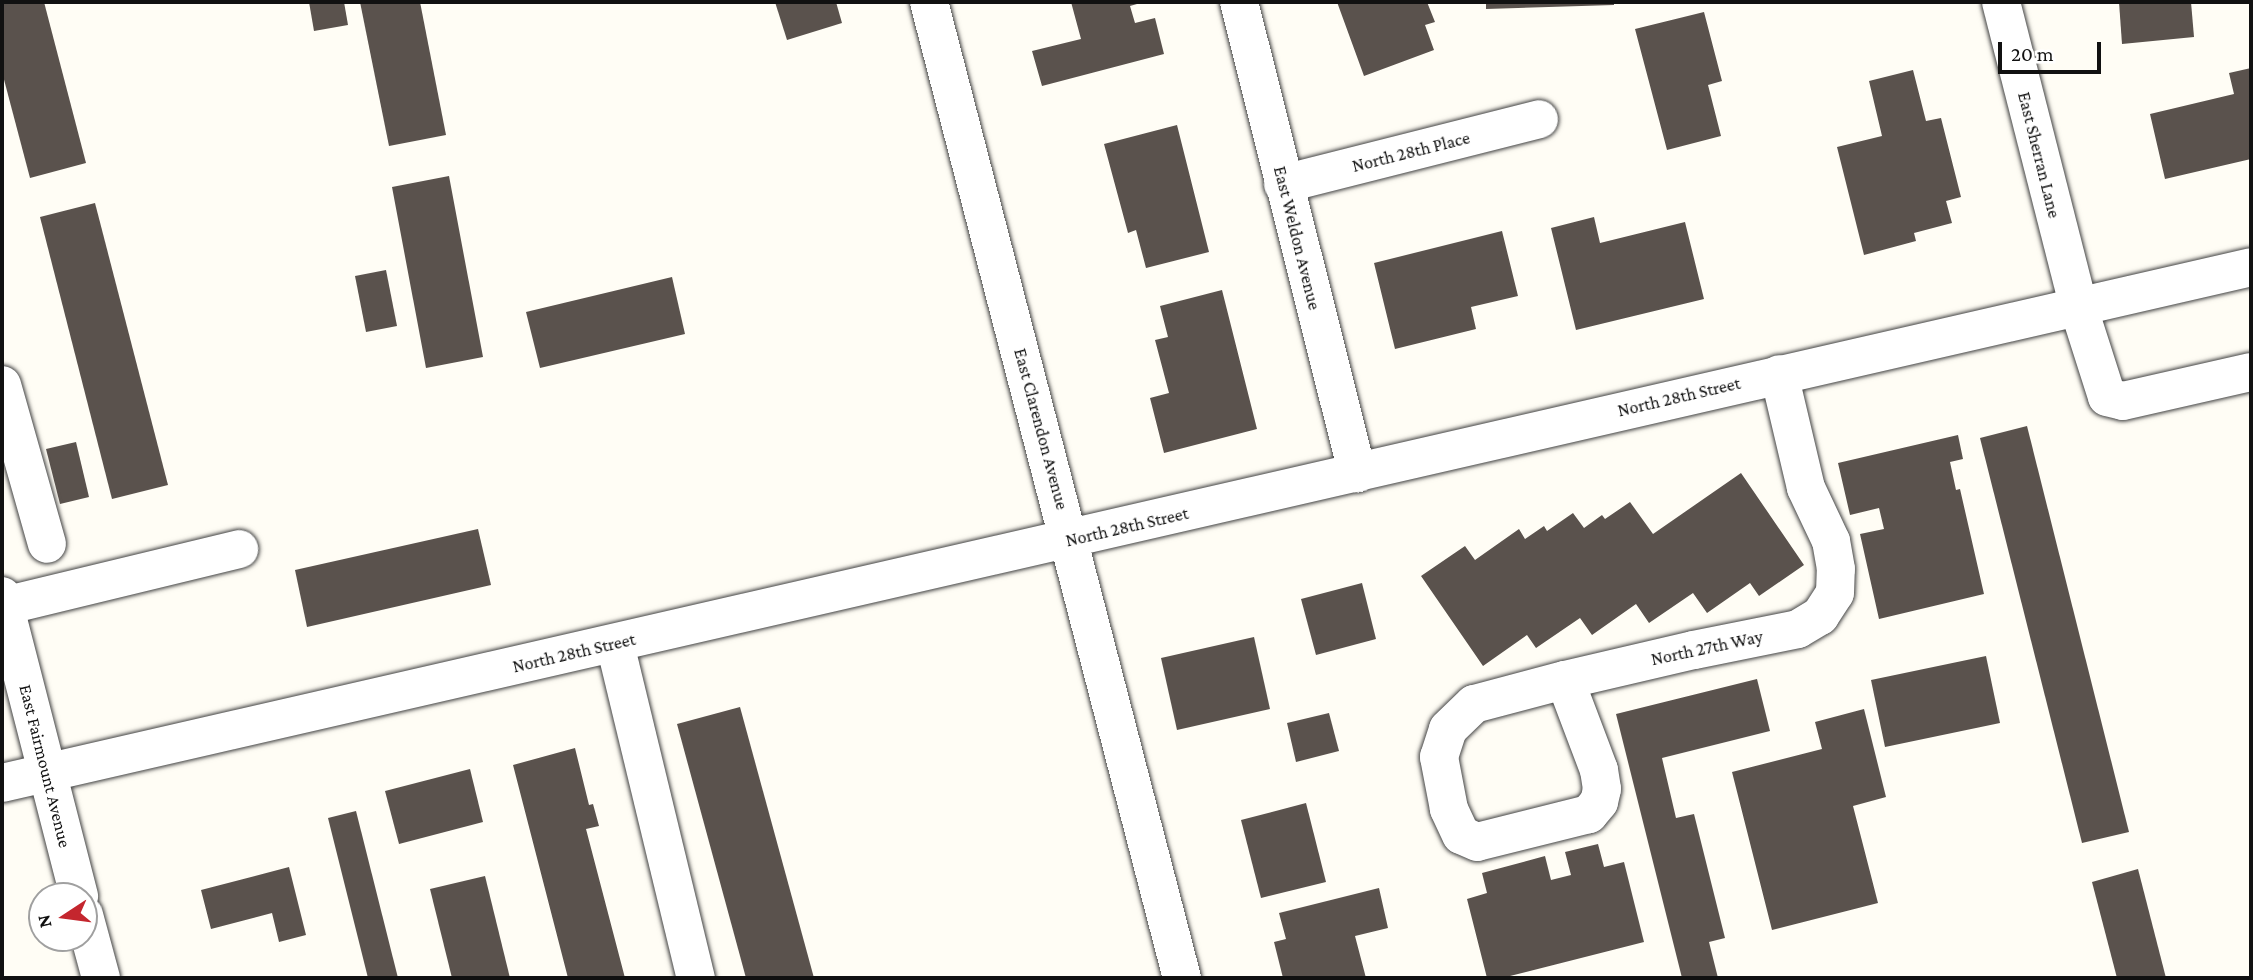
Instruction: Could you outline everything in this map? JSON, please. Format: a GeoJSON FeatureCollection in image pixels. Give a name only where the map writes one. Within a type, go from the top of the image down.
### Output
{"type":"FeatureCollection","features":[{"type":"Feature","properties":{"kind":"street","name":"East Clarendon Avenue"},"geometry":{"type":"LineString","coordinates":[[929,2],[1182,978]]}},
{"type":"Feature","properties":{"kind":"street","name":"East Weldon Avenue"},"geometry":{"type":"LineString","coordinates":[[1239,2],[1357,473]]}},
{"type":"Feature","properties":{"kind":"street","name":"East Sherran Lane"},"geometry":{"type":"LineString","coordinates":[[2001,2],[2079,309],[2107,397],[2123,401],[2251,372]]}},
{"type":"Feature","properties":{"kind":"street","name":"North 28th Place"},"geometry":{"type":"LineString","coordinates":[[1283,184],[1539,119]]}},
{"type":"Feature","properties":{"kind":"street","name":"North 28th Street"},"geometry":{"type":"LineString","coordinates":[[2,783],[1070,540],[1779,374],[2079,309],[2251,267]]}},
{"type":"Feature","properties":{"kind":"street","name":"North 27th Way"},"geometry":{"type":"LineString","coordinates":[[1565,680],[1599,769],[1602,789],[1599,802],[1589,814],[1477,842],[1461,835],[1449,809],[1440,757],[1448,729],[1474,704],[1565,680],[1798,629],[1820,617],[1835,593],[1836,569],[1831,541],[1806,488],[1779,374]]}},
{"type":"Feature","properties":{"kind":"street"},"geometry":{"type":"LineString","coordinates":[[2,385],[47,544]]}},
{"type":"Feature","properties":{"kind":"street"},"geometry":{"type":"LineString","coordinates":[[3,601],[239,549]]}},
{"type":"Feature","properties":{"kind":"street","name":"East Fairmount Avenue"},"geometry":{"type":"LineString","coordinates":[[3,601],[75,882]]}},
{"type":"Feature","properties":{"kind":"street"},"geometry":{"type":"LineString","coordinates":[[615,643],[696,978]]}},
{"type":"Feature","properties":{"kind":"street"},"geometry":{"type":"LineString","coordinates":[[94,952],[101,978]]}},
{"type":"Feature","properties":{"kind":"building"},"geometry":{"type":"Polygon","coordinates":[[[2,2],[44,2],[86,163],[30,178],[2,72],[2,2]]]}},
{"type":"Feature","properties":{"kind":"building"},"geometry":{"type":"Polygon","coordinates":[[[309,2],[344,2],[348,25],[314,31],[309,2]]]}},
{"type":"Feature","properties":{"kind":"building"},"geometry":{"type":"Polygon","coordinates":[[[360,2],[420,2],[446,135],[389,146],[360,2]]]}},
{"type":"Feature","properties":{"kind":"building"},"geometry":{"type":"Polygon","coordinates":[[[775,2],[836,2],[842,23],[787,40],[775,2]]]}},
{"type":"Feature","properties":{"kind":"building"},"geometry":{"type":"Polygon","coordinates":[[[1071,2],[1144,2],[1130,6],[1135,23],[1155,18],[1164,54],[1042,86],[1032,51],[1081,39],[1071,2]]]}},
{"type":"Feature","properties":{"kind":"building"},"geometry":{"type":"Polygon","coordinates":[[[1337,2],[1427,2],[1435,22],[1425,25],[1434,50],[1364,76],[1337,2]]]}},
{"type":"Feature","properties":{"kind":"building"},"geometry":{"type":"Polygon","coordinates":[[[1486,2],[1614,2],[1614,5],[1486,9],[1486,2]]]}},
{"type":"Feature","properties":{"kind":"building"},"geometry":{"type":"Polygon","coordinates":[[[2119,2],[2191,2],[2194,37],[2122,44],[2119,2]]]}},
{"type":"Feature","properties":{"kind":"building"},"geometry":{"type":"Polygon","coordinates":[[[1704,12],[1722,81],[1708,85],[1721,136],[1667,150],[1635,29],[1704,12]]]}},
{"type":"Feature","properties":{"kind":"building"},"geometry":{"type":"Polygon","coordinates":[[[2251,68],[2251,159],[2165,179],[2150,114],[2234,94],[2229,73],[2251,68]]]}},
{"type":"Feature","properties":{"kind":"building"},"geometry":{"type":"Polygon","coordinates":[[[1913,70],[1926,121],[1941,118],[1961,197],[1946,201],[1952,223],[1914,233],[1916,241],[1864,255],[1837,147],[1882,136],[1869,81],[1913,70]]]}},
{"type":"Feature","properties":{"kind":"building"},"geometry":{"type":"Polygon","coordinates":[[[1177,125],[1209,252],[1146,268],[1136,230],[1128,233],[1104,144],[1177,125]]]}},
{"type":"Feature","properties":{"kind":"building"},"geometry":{"type":"Polygon","coordinates":[[[449,176],[483,357],[426,368],[392,187],[449,176]]]}},
{"type":"Feature","properties":{"kind":"building"},"geometry":{"type":"Polygon","coordinates":[[[95,203],[168,485],[112,499],[40,217],[95,203]]]}},
{"type":"Feature","properties":{"kind":"building"},"geometry":{"type":"Polygon","coordinates":[[[1594,217],[1600,243],[1685,222],[1704,299],[1576,330],[1551,228],[1594,217]]]}},
{"type":"Feature","properties":{"kind":"building"},"geometry":{"type":"Polygon","coordinates":[[[1502,231],[1518,296],[1471,307],[1476,329],[1395,349],[1374,263],[1502,231]]]}},
{"type":"Feature","properties":{"kind":"building"},"geometry":{"type":"Polygon","coordinates":[[[386,270],[397,326],[366,332],[355,276],[386,270]]]}},
{"type":"Feature","properties":{"kind":"building"},"geometry":{"type":"Polygon","coordinates":[[[672,277],[685,334],[540,368],[526,312],[672,277]]]}},
{"type":"Feature","properties":{"kind":"building"},"geometry":{"type":"Polygon","coordinates":[[[1222,290],[1257,429],[1164,453],[1150,398],[1169,393],[1155,340],[1168,337],[1160,306],[1222,290]]]}},
{"type":"Feature","properties":{"kind":"building"},"geometry":{"type":"Polygon","coordinates":[[[2027,426],[2129,832],[2082,843],[1980,438],[2027,426]]]}},
{"type":"Feature","properties":{"kind":"building"},"geometry":{"type":"Polygon","coordinates":[[[1958,435],[1963,459],[1950,462],[1956,490],[1960,489],[1984,594],[1879,619],[1860,534],[1884,529],[1879,508],[1850,515],[1838,463],[1958,435]]]}},
{"type":"Feature","properties":{"kind":"building"},"geometry":{"type":"Polygon","coordinates":[[[76,442],[89,497],[60,504],[46,449],[76,442]]]}},
{"type":"Feature","properties":{"kind":"building"},"geometry":{"type":"Polygon","coordinates":[[[1741,473],[1804,565],[1759,596],[1750,583],[1707,613],[1693,593],[1649,623],[1636,604],[1592,635],[1580,618],[1536,648],[1527,635],[1483,666],[1421,576],[1465,546],[1475,560],[1519,529],[1525,539],[1544,526],[1547,531],[1573,513],[1584,528],[1602,515],[1605,519],[1630,502],[1653,534],[1741,473]]]}},
{"type":"Feature","properties":{"kind":"building"},"geometry":{"type":"Polygon","coordinates":[[[478,529],[491,585],[307,627],[295,570],[478,529]]]}},
{"type":"Feature","properties":{"kind":"building"},"geometry":{"type":"Polygon","coordinates":[[[1362,583],[1376,639],[1316,655],[1301,599],[1362,583]]]}},
{"type":"Feature","properties":{"kind":"building"},"geometry":{"type":"Polygon","coordinates":[[[1254,637],[1270,709],[1177,730],[1161,658],[1254,637]]]}},
{"type":"Feature","properties":{"kind":"building"},"geometry":{"type":"Polygon","coordinates":[[[1986,656],[2000,723],[1885,747],[1871,680],[1986,656]]]}},
{"type":"Feature","properties":{"kind":"building"},"geometry":{"type":"Polygon","coordinates":[[[1757,679],[1770,731],[1662,758],[1676,818],[1694,814],[1725,938],[1709,942],[1718,978],[1682,978],[1616,714],[1757,679]]]}},
{"type":"Feature","properties":{"kind":"building"},"geometry":{"type":"Polygon","coordinates":[[[740,707],[814,978],[746,978],[677,724],[740,707]]]}},
{"type":"Feature","properties":{"kind":"building"},"geometry":{"type":"Polygon","coordinates":[[[1864,709],[1886,797],[1853,806],[1878,903],[1772,930],[1732,772],[1822,749],[1815,722],[1864,709]]]}},
{"type":"Feature","properties":{"kind":"building"},"geometry":{"type":"Polygon","coordinates":[[[1329,713],[1339,751],[1296,762],[1287,723],[1329,713]]]}},
{"type":"Feature","properties":{"kind":"building"},"geometry":{"type":"Polygon","coordinates":[[[575,748],[589,805],[593,804],[599,826],[586,829],[625,978],[568,978],[513,765],[575,748]]]}},
{"type":"Feature","properties":{"kind":"building"},"geometry":{"type":"Polygon","coordinates":[[[470,769],[483,822],[399,844],[385,791],[470,769]]]}},
{"type":"Feature","properties":{"kind":"building"},"geometry":{"type":"Polygon","coordinates":[[[1306,803],[1326,882],[1261,898],[1241,820],[1306,803]]]}},
{"type":"Feature","properties":{"kind":"building"},"geometry":{"type":"Polygon","coordinates":[[[356,811],[398,978],[368,978],[328,818],[356,811]]]}},
{"type":"Feature","properties":{"kind":"building"},"geometry":{"type":"Polygon","coordinates":[[[1598,844],[1604,867],[1624,862],[1644,942],[1502,978],[1487,978],[1467,899],[1487,893],[1482,873],[1545,856],[1551,880],[1571,875],[1565,852],[1598,844]]]}},
{"type":"Feature","properties":{"kind":"building"},"geometry":{"type":"Polygon","coordinates":[[[289,867],[306,935],[279,942],[272,913],[211,929],[201,890],[289,867]]]}},
{"type":"Feature","properties":{"kind":"building"},"geometry":{"type":"Polygon","coordinates":[[[2138,869],[2166,978],[2117,978],[2092,882],[2138,869]]]}},
{"type":"Feature","properties":{"kind":"building"},"geometry":{"type":"Polygon","coordinates":[[[485,876],[510,978],[452,978],[430,889],[485,876]]]}},
{"type":"Feature","properties":{"kind":"building"},"geometry":{"type":"Polygon","coordinates":[[[1379,888],[1388,928],[1355,936],[1366,978],[1283,978],[1274,942],[1286,939],[1279,913],[1379,888]]]}}]}
